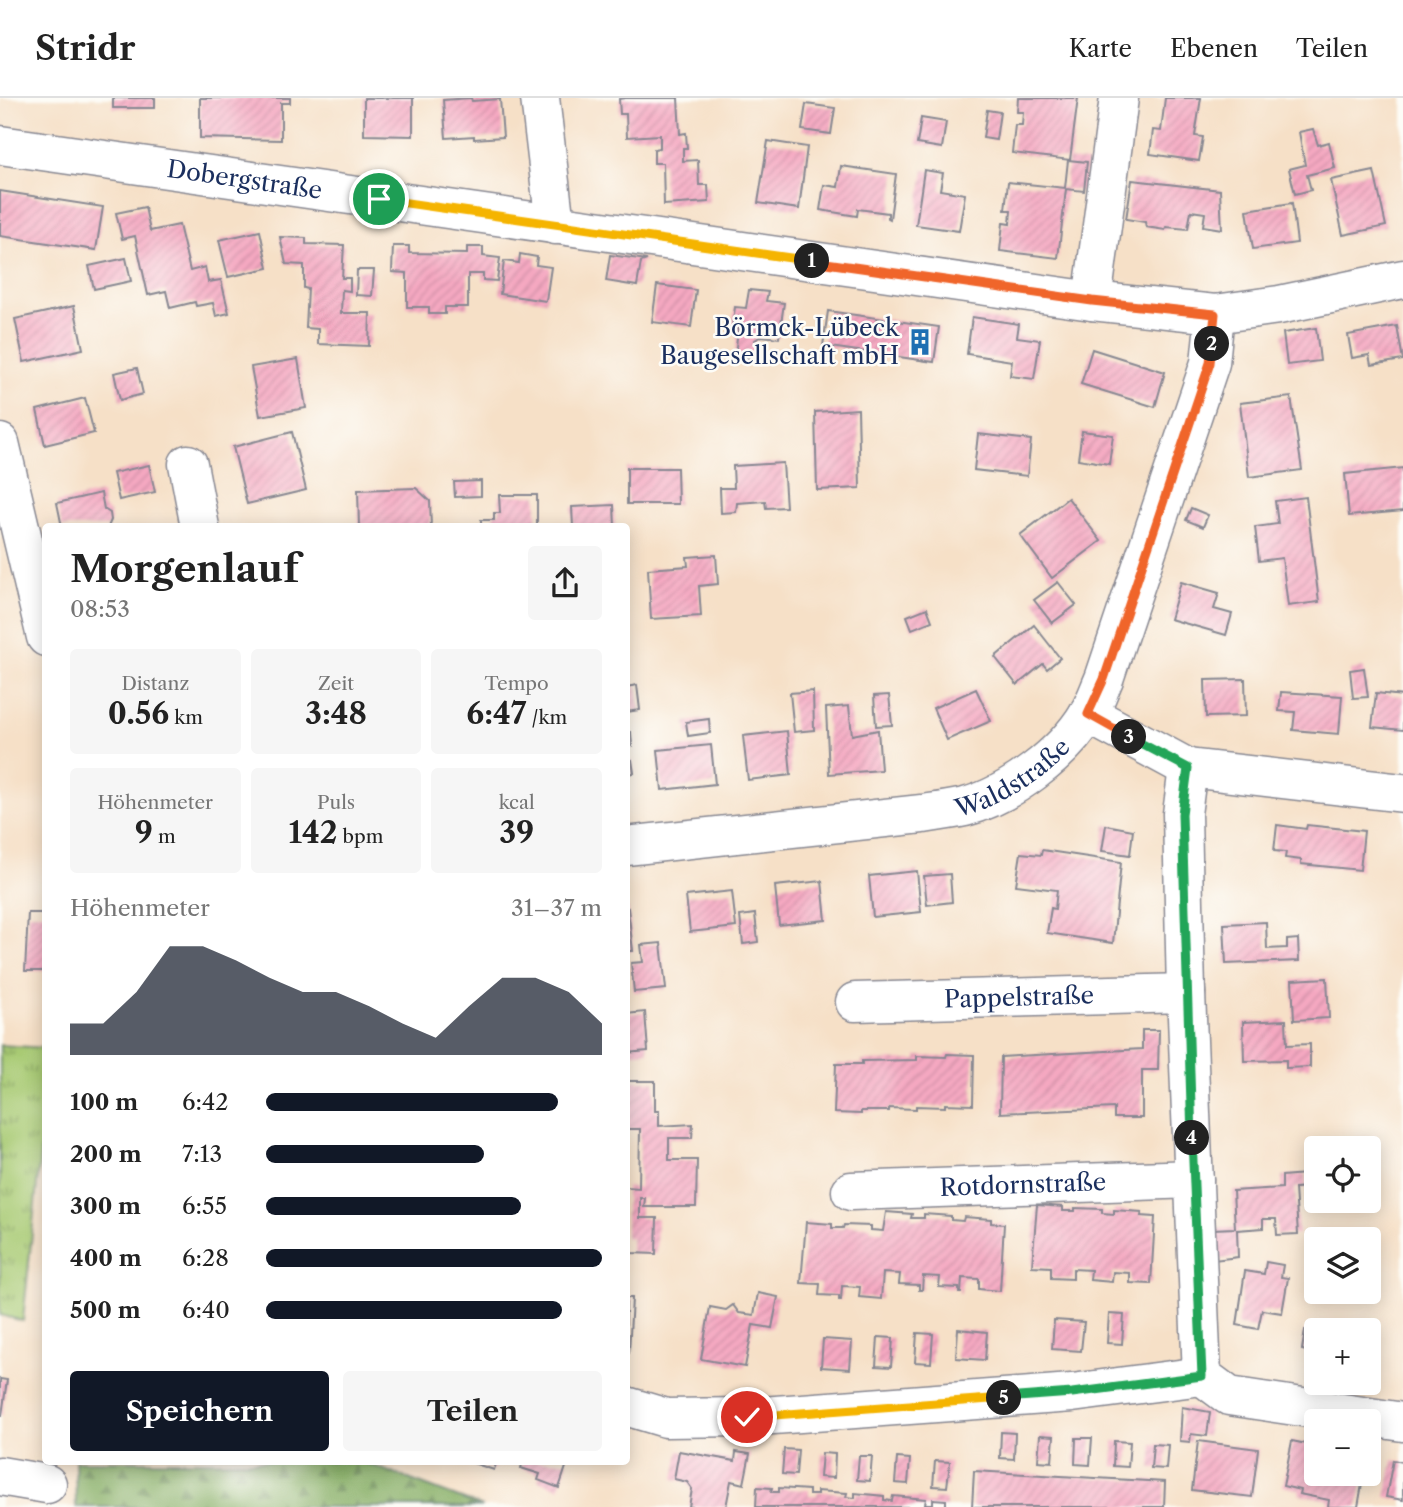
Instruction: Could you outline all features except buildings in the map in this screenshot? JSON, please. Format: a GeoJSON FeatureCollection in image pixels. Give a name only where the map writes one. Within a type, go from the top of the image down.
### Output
{"type":"FeatureCollection","features":[{"type":"Feature","properties":{"kind":"street"},"geometry":{"type":"LineString","coordinates":[[540,98],[555,225]]}},
{"type":"Feature","properties":{"kind":"street"},"geometry":{"type":"LineString","coordinates":[[1092,301],[1119,98]]}},
{"type":"Feature","properties":{"kind":"street","name":"Dobergstraße"},"geometry":{"type":"LineString","coordinates":[[0,145],[1092,301],[1215,314],[1279,305],[1403,279]]}},
{"type":"Feature","properties":{"kind":"street","name":"Waldstraße"},"geometry":{"type":"LineString","coordinates":[[630,846],[922,814],[966,806],[999,793],[1032,774],[1065,744],[1088,714],[1104,679],[1210,363],[1215,314]]}},
{"type":"Feature","properties":{"kind":"street"},"geometry":{"type":"LineString","coordinates":[[0,443],[40,592]]}},
{"type":"Feature","properties":{"kind":"street"},"geometry":{"type":"LineString","coordinates":[[188,464],[199,523]]}},
{"type":"Feature","properties":{"kind":"street"},"geometry":{"type":"LineString","coordinates":[[1088,714],[1188,768],[1403,793]]}},
{"type":"Feature","properties":{"kind":"street"},"geometry":{"type":"LineString","coordinates":[[1188,768],[1182,814],[1186,993],[1202,1376]]}},
{"type":"Feature","properties":{"kind":"street","name":"Pappelstraße"},"geometry":{"type":"LineString","coordinates":[[855,1002],[1186,993]]}},
{"type":"Feature","properties":{"kind":"street","name":"Rotdornstraße"},"geometry":{"type":"LineString","coordinates":[[851,1191],[1194,1179]]}},
{"type":"Feature","properties":{"kind":"street"},"geometry":{"type":"LineString","coordinates":[[630,1407],[666,1418],[747,1417],[1072,1393],[1202,1376],[1229,1396],[1403,1422]]}},
{"type":"Feature","properties":{"kind":"street"},"geometry":{"type":"LineString","coordinates":[[0,1476],[48,1484]]}},
{"type":"Feature","properties":{"kind":"green space"},"geometry":{"type":"Polygon","coordinates":[[[0,1045],[42,1048],[42,1136],[23,1321],[0,1315],[0,1045]]]}},
{"type":"Feature","properties":{"kind":"green space"},"geometry":{"type":"Polygon","coordinates":[[[75,1465],[372,1465],[483,1507],[76,1507],[75,1465]]]}},
{"type":"Feature","properties":{"kind":"place","name":"Börmck-Lübeck Baugesellschaft mbH"},"geometry":{"type":"Point","coordinates":[920,342]}},
{"type":"Feature","properties":{"kind":"route"},"geometry":{"type":"LineString","coordinates":[[379,199],[1092,301],[1215,314],[1210,363],[1104,679],[1088,714],[1188,768],[1182,814],[1186,993],[1202,1376],[1072,1393],[747,1417]]}}]}
